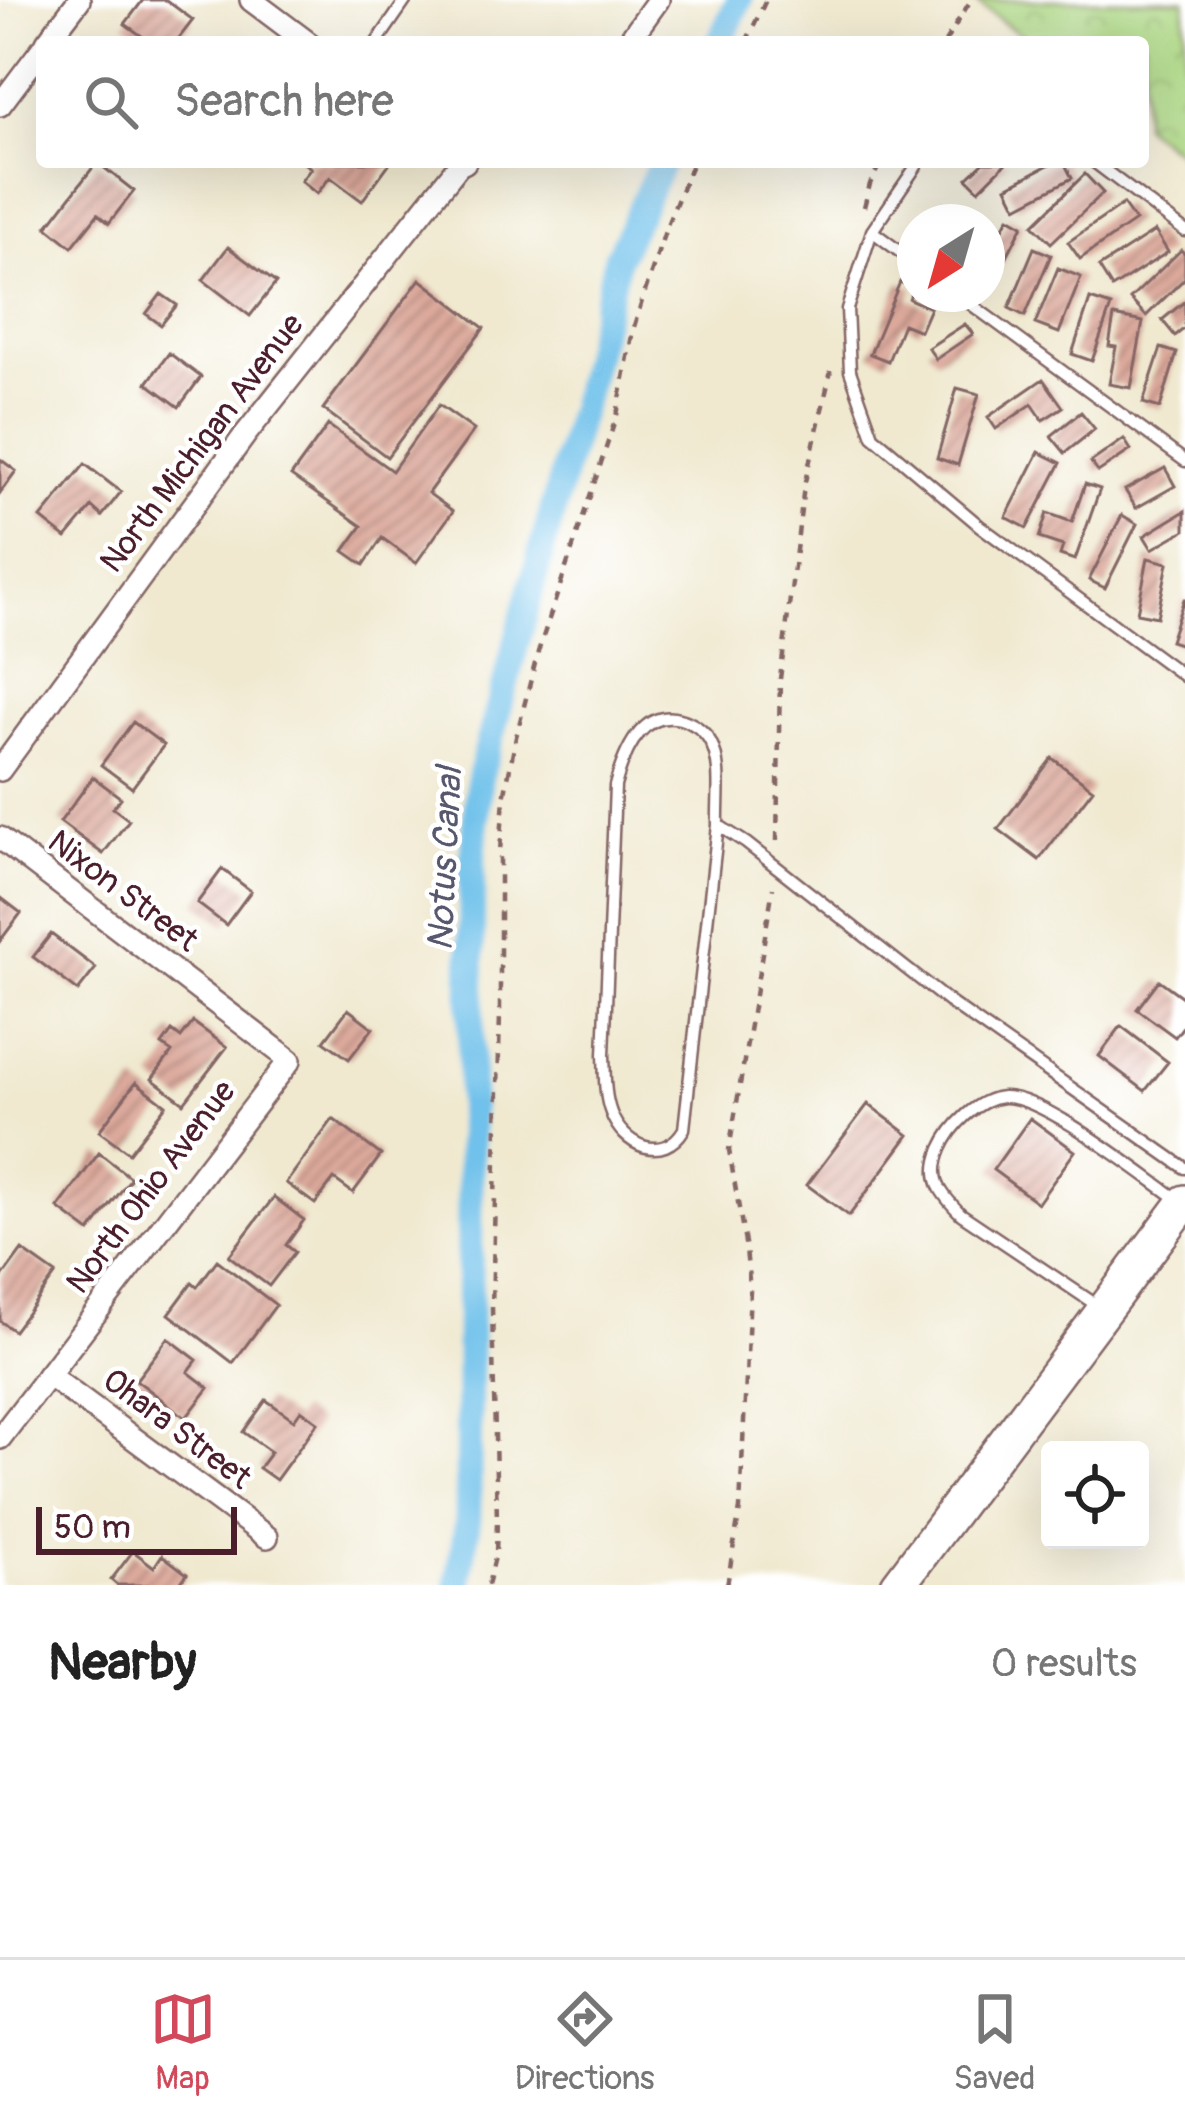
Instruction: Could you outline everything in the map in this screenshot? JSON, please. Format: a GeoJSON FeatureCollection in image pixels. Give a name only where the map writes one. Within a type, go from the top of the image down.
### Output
{"type":"FeatureCollection","features":[{"type":"Feature","properties":{"kind":"street"},"geometry":{"type":"LineString","coordinates":[[52,36],[79,0]]}},
{"type":"Feature","properties":{"kind":"street"},"geometry":{"type":"LineString","coordinates":[[251,0],[299,36]]}},
{"type":"Feature","properties":{"kind":"street"},"geometry":{"type":"LineString","coordinates":[[632,36],[658,0]]}},
{"type":"Feature","properties":{"kind":"street"},"geometry":{"type":"LineString","coordinates":[[0,105],[36,58]]}},
{"type":"Feature","properties":{"kind":"street","name":"North Michigan Avenue"},"geometry":{"type":"LineString","coordinates":[[0,770],[245,435],[456,168]]}},
{"type":"Feature","properties":{"kind":"street","name":"Nixon Street"},"geometry":{"type":"LineString","coordinates":[[0,838],[207,996]]}},
{"type":"Feature","properties":{"kind":"street","name":"North Ohio Avenue"},"geometry":{"type":"LineString","coordinates":[[0,1438],[290,1060],[207,996]]}},
{"type":"Feature","properties":{"kind":"street"},"geometry":{"type":"LineString","coordinates":[[898,1585],[1184,1203]]}},
{"type":"Feature","properties":{"kind":"street","name":"Ohara Street"},"geometry":{"type":"LineString","coordinates":[[49,1375],[267,1537]]}},
{"type":"Feature","properties":{"kind":"lane"},"geometry":{"type":"LineString","coordinates":[[381,36],[406,0]]}},
{"type":"Feature","properties":{"kind":"lane"},"geometry":{"type":"LineString","coordinates":[[915,168],[872,231],[847,309],[850,371],[873,436],[980,526],[1185,677]]}},
{"type":"Feature","properties":{"kind":"lane"},"geometry":{"type":"LineString","coordinates":[[1102,168],[1185,230]]}},
{"type":"Feature","properties":{"kind":"lane"},"geometry":{"type":"LineString","coordinates":[[872,231],[897,250]]}},
{"type":"Feature","properties":{"kind":"lane"},"geometry":{"type":"LineString","coordinates":[[982,312],[1185,461]]}},
{"type":"Feature","properties":{"kind":"lane"},"geometry":{"type":"LineString","coordinates":[[671,717],[689,721],[708,737],[717,759],[718,825],[684,1130],[665,1148],[649,1149],[620,1130],[610,1112],[604,1054],[615,786],[623,755],[651,723],[671,717]]}},
{"type":"Feature","properties":{"kind":"lane"},"geometry":{"type":"LineString","coordinates":[[718,825],[949,1002],[1185,1168]]}},
{"type":"Feature","properties":{"kind":"lane"},"geometry":{"type":"LineString","coordinates":[[1104,1310],[961,1214],[941,1194],[936,1173],[940,1150],[955,1127],[977,1106],[1003,1097],[1029,1102],[1184,1203]]}},
{"type":"Feature","properties":{"kind":"path"},"geometry":{"type":"LineString","coordinates":[[749,36],[766,0]]}},
{"type":"Feature","properties":{"kind":"path"},"geometry":{"type":"LineString","coordinates":[[949,36],[971,0]]}},
{"type":"Feature","properties":{"kind":"path"},"geometry":{"type":"LineString","coordinates":[[488,1585],[497,1521],[492,1307],[504,799],[538,652],[617,416],[637,315],[691,168]]}},
{"type":"Feature","properties":{"kind":"green space"},"geometry":{"type":"Polygon","coordinates":[[[1185,0],[1185,157],[1149,130],[1149,36],[1022,36],[976,2],[1185,0]]]}},
{"type":"Feature","properties":{"kind":"building"},"geometry":{"type":"Polygon","coordinates":[[[143,0],[166,0],[193,20],[181,36],[142,36],[125,24],[143,0]]]}},
{"type":"Feature","properties":{"kind":"building"},"geometry":{"type":"Polygon","coordinates":[[[92,168],[105,168],[134,191],[109,223],[98,214],[72,247],[47,227],[92,168]]]}},
{"type":"Feature","properties":{"kind":"building"},"geometry":{"type":"Polygon","coordinates":[[[311,168],[386,168],[362,201],[330,177],[317,194],[301,181],[311,168]]]}},
{"type":"Feature","properties":{"kind":"building"},"geometry":{"type":"Polygon","coordinates":[[[978,168],[1001,168],[979,190],[967,178],[978,168]]]}},
{"type":"Feature","properties":{"kind":"building"},"geometry":{"type":"Polygon","coordinates":[[[1043,168],[1067,168],[1072,178],[1017,207],[1007,187],[1043,168]]]}},
{"type":"Feature","properties":{"kind":"building"},"geometry":{"type":"Polygon","coordinates":[[[1085,174],[1103,193],[1051,243],[1033,225],[1085,174]]]}},
{"type":"Feature","properties":{"kind":"building"},"geometry":{"type":"Polygon","coordinates":[[[1123,204],[1135,221],[1080,259],[1068,242],[1123,204]]]}},
{"type":"Feature","properties":{"kind":"building"},"geometry":{"type":"Polygon","coordinates":[[[1009,217],[1023,225],[1005,260],[1009,217]]]}},
{"type":"Feature","properties":{"kind":"building"},"geometry":{"type":"Polygon","coordinates":[[[1155,231],[1168,252],[1112,288],[1099,267],[1155,231]]]}},
{"type":"Feature","properties":{"kind":"building"},"geometry":{"type":"Polygon","coordinates":[[[228,247],[276,283],[250,316],[203,280],[228,247]]]}},
{"type":"Feature","properties":{"kind":"building"},"geometry":{"type":"Polygon","coordinates":[[[1034,248],[1051,255],[1025,316],[1009,308],[1034,248]]]}},
{"type":"Feature","properties":{"kind":"building"},"geometry":{"type":"Polygon","coordinates":[[[1181,250],[1185,278],[1146,316],[1130,299],[1181,250]]]}},
{"type":"Feature","properties":{"kind":"building"},"geometry":{"type":"Polygon","coordinates":[[[1058,268],[1081,277],[1059,333],[1035,324],[1058,268]]]}},
{"type":"Feature","properties":{"kind":"building"},"geometry":{"type":"Polygon","coordinates":[[[420,279],[484,328],[387,457],[323,409],[420,279]]]}},
{"type":"Feature","properties":{"kind":"building"},"geometry":{"type":"Polygon","coordinates":[[[897,289],[897,312],[928,312],[920,331],[903,324],[888,361],[870,354],[897,289]]]}},
{"type":"Feature","properties":{"kind":"building"},"geometry":{"type":"Polygon","coordinates":[[[161,294],[177,305],[161,325],[146,314],[161,294]]]}},
{"type":"Feature","properties":{"kind":"building"},"geometry":{"type":"Polygon","coordinates":[[[1090,299],[1111,306],[1092,361],[1072,354],[1090,299]]]}},
{"type":"Feature","properties":{"kind":"building"},"geometry":{"type":"Polygon","coordinates":[[[1185,301],[1185,328],[1175,336],[1162,320],[1185,301]]]}},
{"type":"Feature","properties":{"kind":"building"},"geometry":{"type":"Polygon","coordinates":[[[1114,316],[1143,322],[1131,388],[1109,384],[1116,347],[1109,346],[1114,316]]]}},
{"type":"Feature","properties":{"kind":"building"},"geometry":{"type":"Polygon","coordinates":[[[965,324],[973,334],[936,359],[928,348],[965,324]]]}},
{"type":"Feature","properties":{"kind":"building"},"geometry":{"type":"Polygon","coordinates":[[[1161,348],[1177,353],[1160,408],[1143,403],[1161,348]]]}},
{"type":"Feature","properties":{"kind":"building"},"geometry":{"type":"Polygon","coordinates":[[[169,353],[201,377],[179,407],[147,383],[169,353]]]}},
{"type":"Feature","properties":{"kind":"building"},"geometry":{"type":"Polygon","coordinates":[[[1043,379],[1063,407],[1043,420],[1032,404],[996,429],[988,417],[1043,379]]]}},
{"type":"Feature","properties":{"kind":"building"},"geometry":{"type":"Polygon","coordinates":[[[957,388],[979,394],[958,465],[937,458],[957,388]]]}},
{"type":"Feature","properties":{"kind":"building"},"geometry":{"type":"Polygon","coordinates":[[[439,405],[474,430],[428,493],[453,511],[416,563],[382,538],[364,565],[344,551],[362,526],[291,476],[328,425],[392,471],[439,405]]]}},
{"type":"Feature","properties":{"kind":"building"},"geometry":{"type":"Polygon","coordinates":[[[1081,412],[1095,429],[1065,453],[1051,436],[1081,412]]]}},
{"type":"Feature","properties":{"kind":"building"},"geometry":{"type":"Polygon","coordinates":[[[1124,439],[1131,450],[1098,472],[1091,462],[1124,439]]]}},
{"type":"Feature","properties":{"kind":"building"},"geometry":{"type":"Polygon","coordinates":[[[1039,452],[1061,463],[1027,528],[1006,517],[1039,452]]]}},
{"type":"Feature","properties":{"kind":"building"},"geometry":{"type":"Polygon","coordinates":[[[0,459],[16,471],[0,493],[0,459]]]}},
{"type":"Feature","properties":{"kind":"building"},"geometry":{"type":"Polygon","coordinates":[[[85,464],[121,492],[102,516],[92,507],[66,538],[41,518],[85,464]]]}},
{"type":"Feature","properties":{"kind":"building"},"geometry":{"type":"Polygon","coordinates":[[[1165,468],[1175,486],[1136,508],[1125,490],[1165,468]]]}},
{"type":"Feature","properties":{"kind":"building"},"geometry":{"type":"Polygon","coordinates":[[[1085,484],[1100,489],[1075,560],[1060,555],[1063,546],[1039,538],[1047,513],[1072,522],[1085,484]]]}},
{"type":"Feature","properties":{"kind":"building"},"geometry":{"type":"Polygon","coordinates":[[[1185,511],[1185,530],[1152,549],[1144,536],[1185,511]]]}},
{"type":"Feature","properties":{"kind":"building"},"geometry":{"type":"Polygon","coordinates":[[[1122,515],[1137,524],[1105,588],[1089,580],[1122,515]]]}},
{"type":"Feature","properties":{"kind":"building"},"geometry":{"type":"Polygon","coordinates":[[[1148,558],[1168,563],[1157,617],[1137,613],[1148,558]]]}},
{"type":"Feature","properties":{"kind":"building"},"geometry":{"type":"Polygon","coordinates":[[[1185,599],[1185,646],[1170,641],[1185,599]]]}},
{"type":"Feature","properties":{"kind":"building"},"geometry":{"type":"Polygon","coordinates":[[[133,722],[164,745],[132,788],[101,765],[133,722]]]}},
{"type":"Feature","properties":{"kind":"building"},"geometry":{"type":"Polygon","coordinates":[[[1052,758],[1093,789],[1039,860],[998,829],[1052,758]]]}},
{"type":"Feature","properties":{"kind":"building"},"geometry":{"type":"Polygon","coordinates":[[[93,777],[121,798],[113,808],[129,820],[103,854],[60,822],[93,777]]]}},
{"type":"Feature","properties":{"kind":"building"},"geometry":{"type":"Polygon","coordinates":[[[222,869],[251,891],[226,925],[197,903],[222,869]]]}},
{"type":"Feature","properties":{"kind":"building"},"geometry":{"type":"Polygon","coordinates":[[[0,897],[21,913],[0,941],[0,897]]]}},
{"type":"Feature","properties":{"kind":"building"},"geometry":{"type":"Polygon","coordinates":[[[51,934],[96,968],[78,991],[33,957],[51,934]]]}},
{"type":"Feature","properties":{"kind":"building"},"geometry":{"type":"Polygon","coordinates":[[[1159,980],[1185,999],[1185,1024],[1175,1037],[1137,1009],[1159,980]]]}},
{"type":"Feature","properties":{"kind":"building"},"geometry":{"type":"Polygon","coordinates":[[[348,1009],[373,1028],[349,1059],[324,1041],[348,1009]]]}},
{"type":"Feature","properties":{"kind":"building"},"geometry":{"type":"Polygon","coordinates":[[[193,1022],[227,1047],[184,1103],[152,1079],[172,1052],[162,1045],[172,1031],[181,1038],[193,1022]]]}},
{"type":"Feature","properties":{"kind":"building"},"geometry":{"type":"Polygon","coordinates":[[[1121,1026],[1168,1062],[1145,1091],[1099,1056],[1121,1026]]]}},
{"type":"Feature","properties":{"kind":"building"},"geometry":{"type":"Polygon","coordinates":[[[136,1082],[166,1105],[129,1153],[99,1131],[136,1082]]]}},
{"type":"Feature","properties":{"kind":"building"},"geometry":{"type":"Polygon","coordinates":[[[868,1104],[909,1135],[849,1216],[807,1185],[868,1104]]]}},
{"type":"Feature","properties":{"kind":"building"},"geometry":{"type":"Polygon","coordinates":[[[1030,1118],[1075,1151],[1038,1203],[993,1170],[1030,1118]]]}},
{"type":"Feature","properties":{"kind":"building"},"geometry":{"type":"Polygon","coordinates":[[[333,1119],[381,1155],[353,1193],[334,1179],[315,1204],[286,1183],[333,1119]]]}},
{"type":"Feature","properties":{"kind":"building"},"geometry":{"type":"Polygon","coordinates":[[[99,1153],[131,1178],[90,1232],[58,1208],[99,1153]]]}},
{"type":"Feature","properties":{"kind":"building"},"geometry":{"type":"Polygon","coordinates":[[[274,1197],[304,1220],[286,1245],[295,1252],[269,1286],[229,1256],[274,1197]]]}},
{"type":"Feature","properties":{"kind":"building"},"geometry":{"type":"Polygon","coordinates":[[[22,1250],[56,1274],[14,1331],[0,1321],[0,1280],[22,1250]]]}},
{"type":"Feature","properties":{"kind":"building"},"geometry":{"type":"Polygon","coordinates":[[[217,1260],[276,1305],[233,1363],[169,1314],[217,1260]]]}},
{"type":"Feature","properties":{"kind":"building"},"geometry":{"type":"Polygon","coordinates":[[[168,1338],[197,1360],[188,1372],[209,1388],[186,1418],[136,1380],[168,1338]]]}},
{"type":"Feature","properties":{"kind":"building"},"geometry":{"type":"Polygon","coordinates":[[[266,1400],[294,1420],[301,1410],[318,1422],[276,1480],[259,1468],[271,1452],[243,1432],[266,1400]]]}},
{"type":"Feature","properties":{"kind":"building"},"geometry":{"type":"Polygon","coordinates":[[[133,1551],[154,1567],[162,1555],[187,1574],[179,1585],[117,1585],[111,1580],[133,1551]]]}},
{"type":"Feature","properties":{"kind":"waterway","name":"Notus Canal"},"geometry":{"type":"LineString","coordinates":[[723,36],[739,0]]}},
{"type":"Feature","properties":{"kind":"waterway","name":"Notus Canal"},"geometry":{"type":"LineString","coordinates":[[458,1585],[468,1519],[472,865],[479,780],[617,258],[659,168]]}}]}
